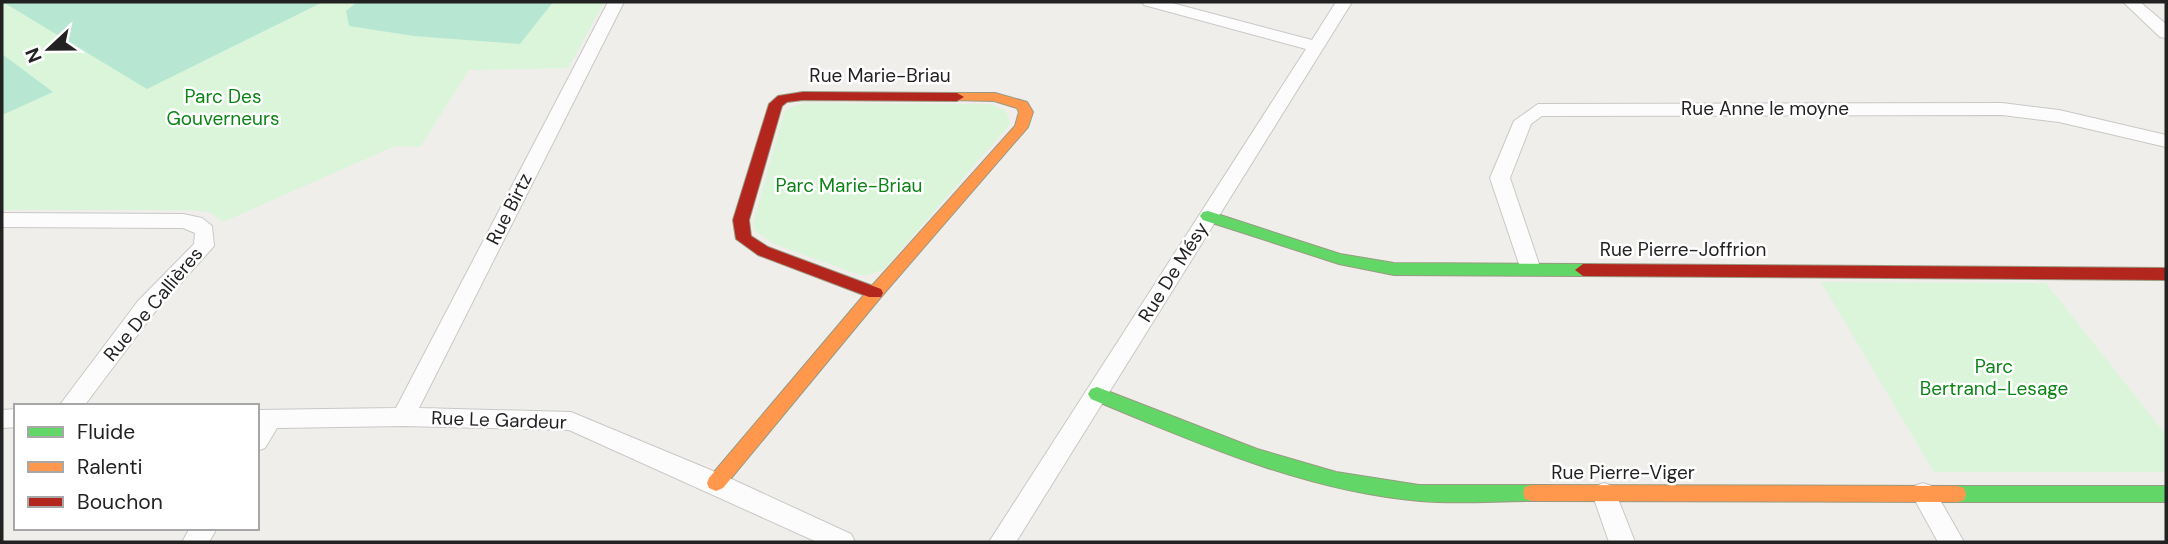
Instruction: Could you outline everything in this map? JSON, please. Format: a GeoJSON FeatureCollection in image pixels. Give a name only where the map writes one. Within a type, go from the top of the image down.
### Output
{"type":"FeatureCollection","features":[{"type":"Feature","properties":{"kind":"street","name":"Rue Birtz"},"geometry":{"type":"LineString","coordinates":[[403,417],[616,2]]}},
{"type":"Feature","properties":{"kind":"street"},"geometry":{"type":"LineString","coordinates":[[1150,2],[1316,46]]}},
{"type":"Feature","properties":{"kind":"street","name":"Rue De Mésy"},"geometry":{"type":"LineString","coordinates":[[1002,542],[1344,2]]}},
{"type":"Feature","properties":{"kind":"street"},"geometry":{"type":"LineString","coordinates":[[2131,2],[2166,33]]}},
{"type":"Feature","properties":{"kind":"street","name":"Rue Marie-Briau"},"geometry":{"type":"LineString","coordinates":[[716,483],[875,293],[1021,127],[1026,112],[1022,105],[995,97],[803,96],[783,99],[776,104],[741,220],[744,239],[763,251],[875,293]]}},
{"type":"Feature","properties":{"kind":"street","name":"Rue Anne le moyne"},"geometry":{"type":"LineString","coordinates":[[1531,270],[1503,194],[1500,178],[1523,121],[1538,110],[2010,110],[2059,116],[2166,141]]}},
{"type":"Feature","properties":{"kind":"street","name":"Rue Pierre-Joffrion"},"geometry":{"type":"LineString","coordinates":[[1208,216],[1373,267],[1531,270],[2099,271],[2166,274]]}},
{"type":"Feature","properties":{"kind":"street","name":"Rue De Callières"},"geometry":{"type":"LineString","coordinates":[[2,220],[183,221],[195,223],[205,231],[204,246],[146,307],[73,404]]}},
{"type":"Feature","properties":{"kind":"street","name":"Rue Pierre-Viger"},"geometry":{"type":"LineString","coordinates":[[1097,394],[1263,461],[1336,482],[1421,493],[2166,494]]}},
{"type":"Feature","properties":{"kind":"street","name":"Rue Le Gardeur"},"geometry":{"type":"LineString","coordinates":[[264,419],[403,417],[571,421],[716,483],[842,542]]}},
{"type":"Feature","properties":{"kind":"street"},"geometry":{"type":"LineString","coordinates":[[1604,493],[1622,542]]}},
{"type":"Feature","properties":{"kind":"street"},"geometry":{"type":"LineString","coordinates":[[1923,493],[1951,542]]}},
{"type":"Feature","properties":{"kind":"green space","name":"Parc Des Gouverneurs"},"geometry":{"type":"Polygon","coordinates":[[[2,2],[604,2],[568,68],[469,70],[420,147],[395,146],[223,222],[209,212],[188,210],[2,210],[2,2]]]}},
{"type":"Feature","properties":{"kind":"green space"},"geometry":{"type":"Polygon","coordinates":[[[3,2],[323,2],[147,89],[3,2]]]}},
{"type":"Feature","properties":{"kind":"green space"},"geometry":{"type":"Polygon","coordinates":[[[357,2],[553,2],[520,44],[414,36],[349,26],[346,11],[357,2]]]}},
{"type":"Feature","properties":{"kind":"green space"},"geometry":{"type":"Polygon","coordinates":[[[2,54],[53,92],[2,115],[2,54]]]}},
{"type":"Feature","properties":{"kind":"green space","name":"Parc Marie-Briau"},"geometry":{"type":"Polygon","coordinates":[[[803,103],[990,104],[1006,111],[1010,124],[884,269],[865,276],[854,273],[772,243],[755,231],[753,223],[784,113],[788,108],[803,103]]]}},
{"type":"Feature","properties":{"kind":"green space","name":"Parc Bertrand-Lesage"},"geometry":{"type":"Polygon","coordinates":[[[1821,282],[2046,283],[2166,435],[2166,472],[1934,472],[1821,282]]]}},
{"type":"Feature","properties":{"kind":"traffic: fast"},"geometry":{"type":"LineString","coordinates":[[1208,216],[1339,259],[1394,269],[1583,270]]}},
{"type":"Feature","properties":{"kind":"traffic: fast"},"geometry":{"type":"LineString","coordinates":[[1097,394],[1215,442],[1295,469],[1336,479],[1419,493],[1532,493]]}},
{"type":"Feature","properties":{"kind":"traffic: fast"},"geometry":{"type":"LineString","coordinates":[[1957,494],[2166,494]]}},
{"type":"Feature","properties":{"kind":"traffic: slow"},"geometry":{"type":"LineString","coordinates":[[716,483],[875,293],[1021,127],[1026,112],[1022,105],[995,97],[957,97]]}},
{"type":"Feature","properties":{"kind":"traffic: slow"},"geometry":{"type":"LineString","coordinates":[[1532,493],[1957,494]]}},
{"type":"Feature","properties":{"kind":"traffic: jam"},"geometry":{"type":"LineString","coordinates":[[875,293],[763,251],[744,239],[741,220],[776,104],[783,99],[803,96],[957,97]]}},
{"type":"Feature","properties":{"kind":"traffic: jam"},"geometry":{"type":"LineString","coordinates":[[1583,270],[2166,274]]}}]}
